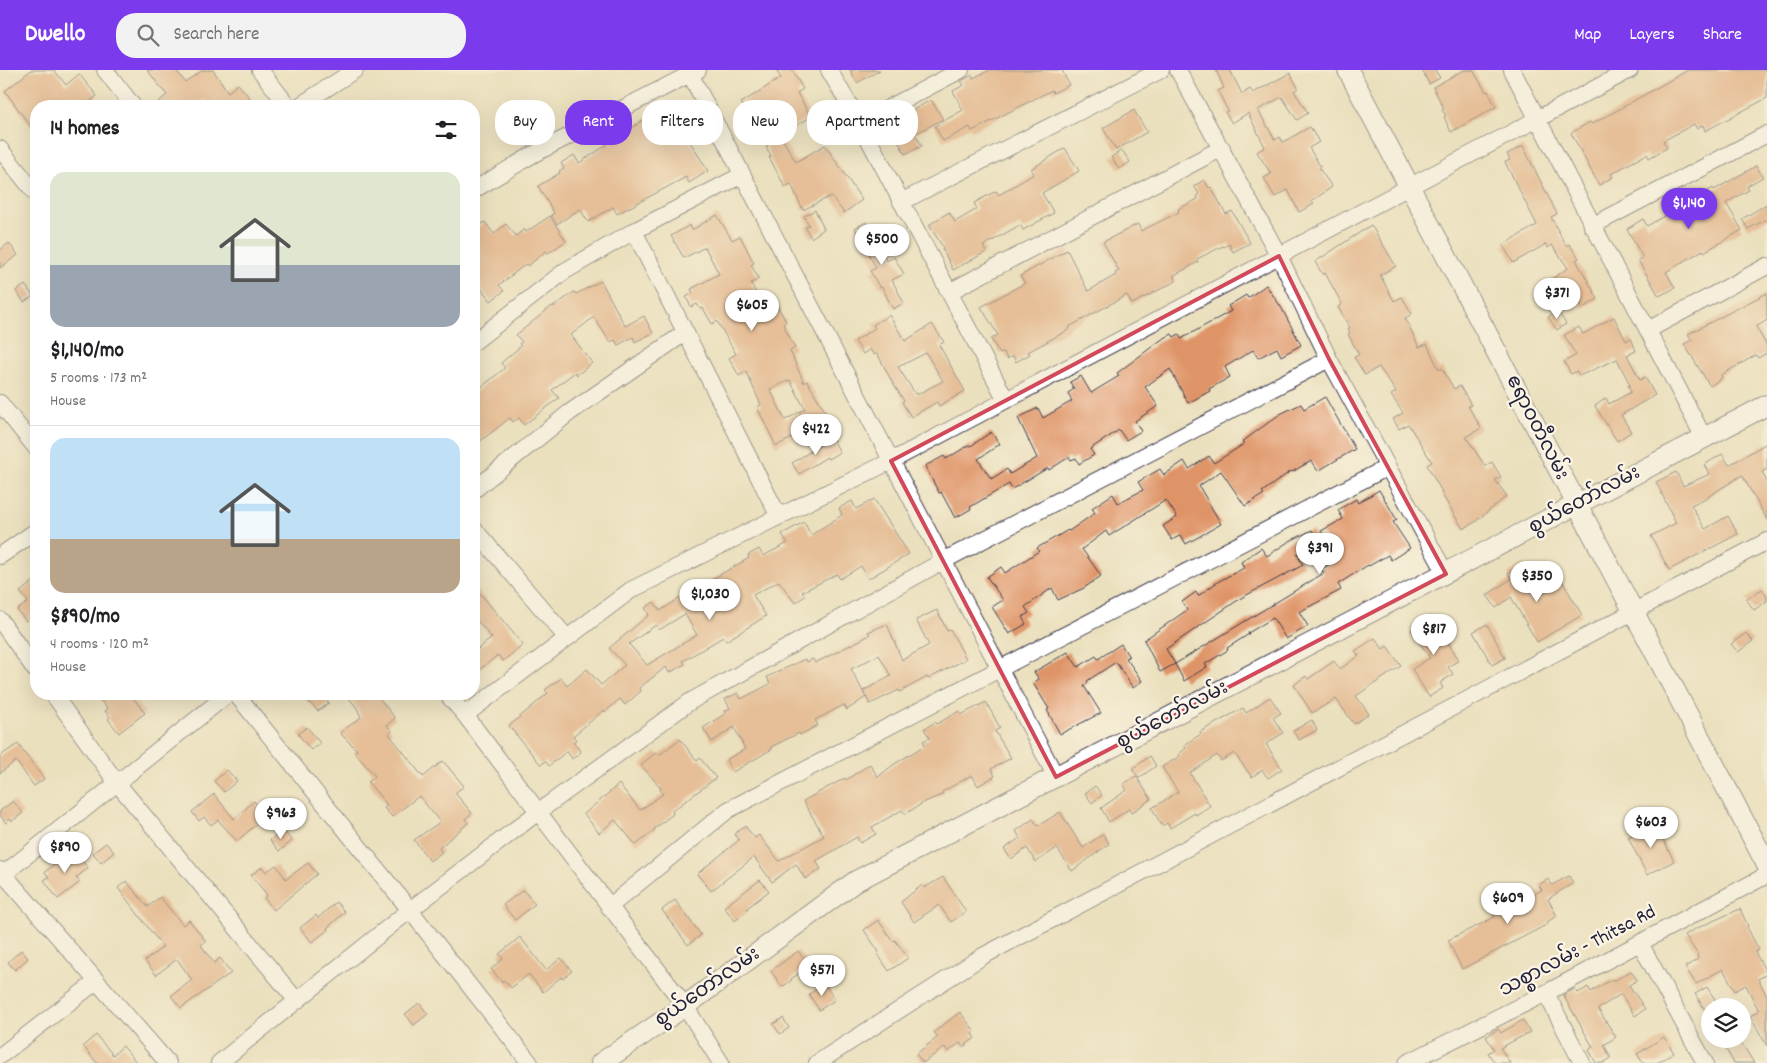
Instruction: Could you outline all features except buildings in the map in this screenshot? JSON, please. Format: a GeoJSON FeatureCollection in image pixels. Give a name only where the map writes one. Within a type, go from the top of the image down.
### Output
{"type":"FeatureCollection","features":[{"type":"Feature","properties":{"kind":"street"},"geometry":{"type":"LineString","coordinates":[[105,70],[128,100]]}},
{"type":"Feature","properties":{"kind":"street"},"geometry":{"type":"LineString","coordinates":[[260,70],[283,100]]}},
{"type":"Feature","properties":{"kind":"street"},"geometry":{"type":"LineString","coordinates":[[308,100],[355,70]]}},
{"type":"Feature","properties":{"kind":"street"},"geometry":{"type":"LineString","coordinates":[[829,70],[847,100]]}},
{"type":"Feature","properties":{"kind":"street"},"geometry":{"type":"LineString","coordinates":[[904,100],[961,70]]}},
{"type":"Feature","properties":{"kind":"street"},"geometry":{"type":"LineString","coordinates":[[902,202],[1161,70]]}},
{"type":"Feature","properties":{"kind":"street"},"geometry":{"type":"LineString","coordinates":[[1178,70],[1279,256],[1329,359],[1446,574]]}},
{"type":"Feature","properties":{"kind":"street","name":"ဧရာဝတီလမ်း"},"geometry":{"type":"LineString","coordinates":[[1348,70],[1767,865]]}},
{"type":"Feature","properties":{"kind":"street"},"geometry":{"type":"LineString","coordinates":[[1512,70],[1704,438]]}},
{"type":"Feature","properties":{"kind":"street"},"geometry":{"type":"LineString","coordinates":[[465,715],[631,590],[890,461],[1630,70]]}},
{"type":"Feature","properties":{"kind":"street"},"geometry":{"type":"LineString","coordinates":[[480,186],[532,155],[692,71],[742,175],[1056,777]]}},
{"type":"Feature","properties":{"kind":"street"},"geometry":{"type":"LineString","coordinates":[[1592,226],[1767,134]]}},
{"type":"Feature","properties":{"kind":"street"},"geometry":{"type":"LineString","coordinates":[[872,145],[1006,400]]}},
{"type":"Feature","properties":{"kind":"street"},"geometry":{"type":"LineString","coordinates":[[949,292],[1222,148]]}},
{"type":"Feature","properties":{"kind":"street"},"geometry":{"type":"LineString","coordinates":[[0,149],[30,186]]}},
{"type":"Feature","properties":{"kind":"street"},"geometry":{"type":"LineString","coordinates":[[480,337],[565,271],[634,230],[742,175]]}},
{"type":"Feature","properties":{"kind":"street"},"geometry":{"type":"LineString","coordinates":[[634,230],[778,516]]}},
{"type":"Feature","properties":{"kind":"street"},"geometry":{"type":"LineString","coordinates":[[1648,330],[1767,266]]}},
{"type":"Feature","properties":{"kind":"street"},"geometry":{"type":"LineString","coordinates":[[480,485],[569,414],[686,332]]}},
{"type":"Feature","properties":{"kind":"street"},"geometry":{"type":"LineString","coordinates":[[218,1063],[410,910],[538,812],[691,701],[943,561],[1329,359]]}},
{"type":"Feature","properties":{"kind":"street"},"geometry":{"type":"LineString","coordinates":[[0,403],[30,440]]}},
{"type":"Feature","properties":{"kind":"street","name":"စွယ်တော်လမ်း"},"geometry":{"type":"LineString","coordinates":[[601,1063],[685,1006],[856,882],[1767,405]]}},
{"type":"Feature","properties":{"kind":"street"},"geometry":{"type":"LineString","coordinates":[[0,424],[17,423]]}},
{"type":"Feature","properties":{"kind":"street"},"geometry":{"type":"LineString","coordinates":[[609,907],[728,810],[1388,468]]}},
{"type":"Feature","properties":{"kind":"street"},"geometry":{"type":"LineString","coordinates":[[0,556],[30,535]]}},
{"type":"Feature","properties":{"kind":"street"},"geometry":{"type":"LineString","coordinates":[[480,536],[567,638]]}},
{"type":"Feature","properties":{"kind":"street"},"geometry":{"type":"LineString","coordinates":[[818,1063],[983,956],[1767,541]]}},
{"type":"Feature","properties":{"kind":"street"},"geometry":{"type":"LineString","coordinates":[[0,620],[30,662]]}},
{"type":"Feature","properties":{"kind":"street"},"geometry":{"type":"LineString","coordinates":[[57,700],[117,783],[298,1001]]}},
{"type":"Feature","properties":{"kind":"street"},"geometry":{"type":"LineString","coordinates":[[168,1063],[1,873],[221,700]]}},
{"type":"Feature","properties":{"kind":"street"},"geometry":{"type":"LineString","coordinates":[[241,700],[530,1063]]}},
{"type":"Feature","properties":{"kind":"street"},"geometry":{"type":"LineString","coordinates":[[452,700],[685,1006],[722,1063]]}},
{"type":"Feature","properties":{"kind":"street","name":"သစ္စာလမ်း - Thitsa Rd"},"geometry":{"type":"LineString","coordinates":[[1407,1063],[1546,993],[1767,875]]}},
{"type":"Feature","properties":{"kind":"street"},"geometry":{"type":"LineString","coordinates":[[1640,943],[1705,1063]]}},
{"type":"Feature","properties":{"kind":"street"},"geometry":{"type":"LineString","coordinates":[[0,1056],[96,981]]}},
{"type":"Feature","properties":{"kind":"street"},"geometry":{"type":"LineString","coordinates":[[1546,993],[1582,1063]]}},
{"type":"Feature","properties":{"kind":"highlighted area"},"geometry":{"type":"Polygon","coordinates":[[[1279,256],[1329,359],[1446,574],[1056,777],[891,461],[1279,256]]]}}]}
